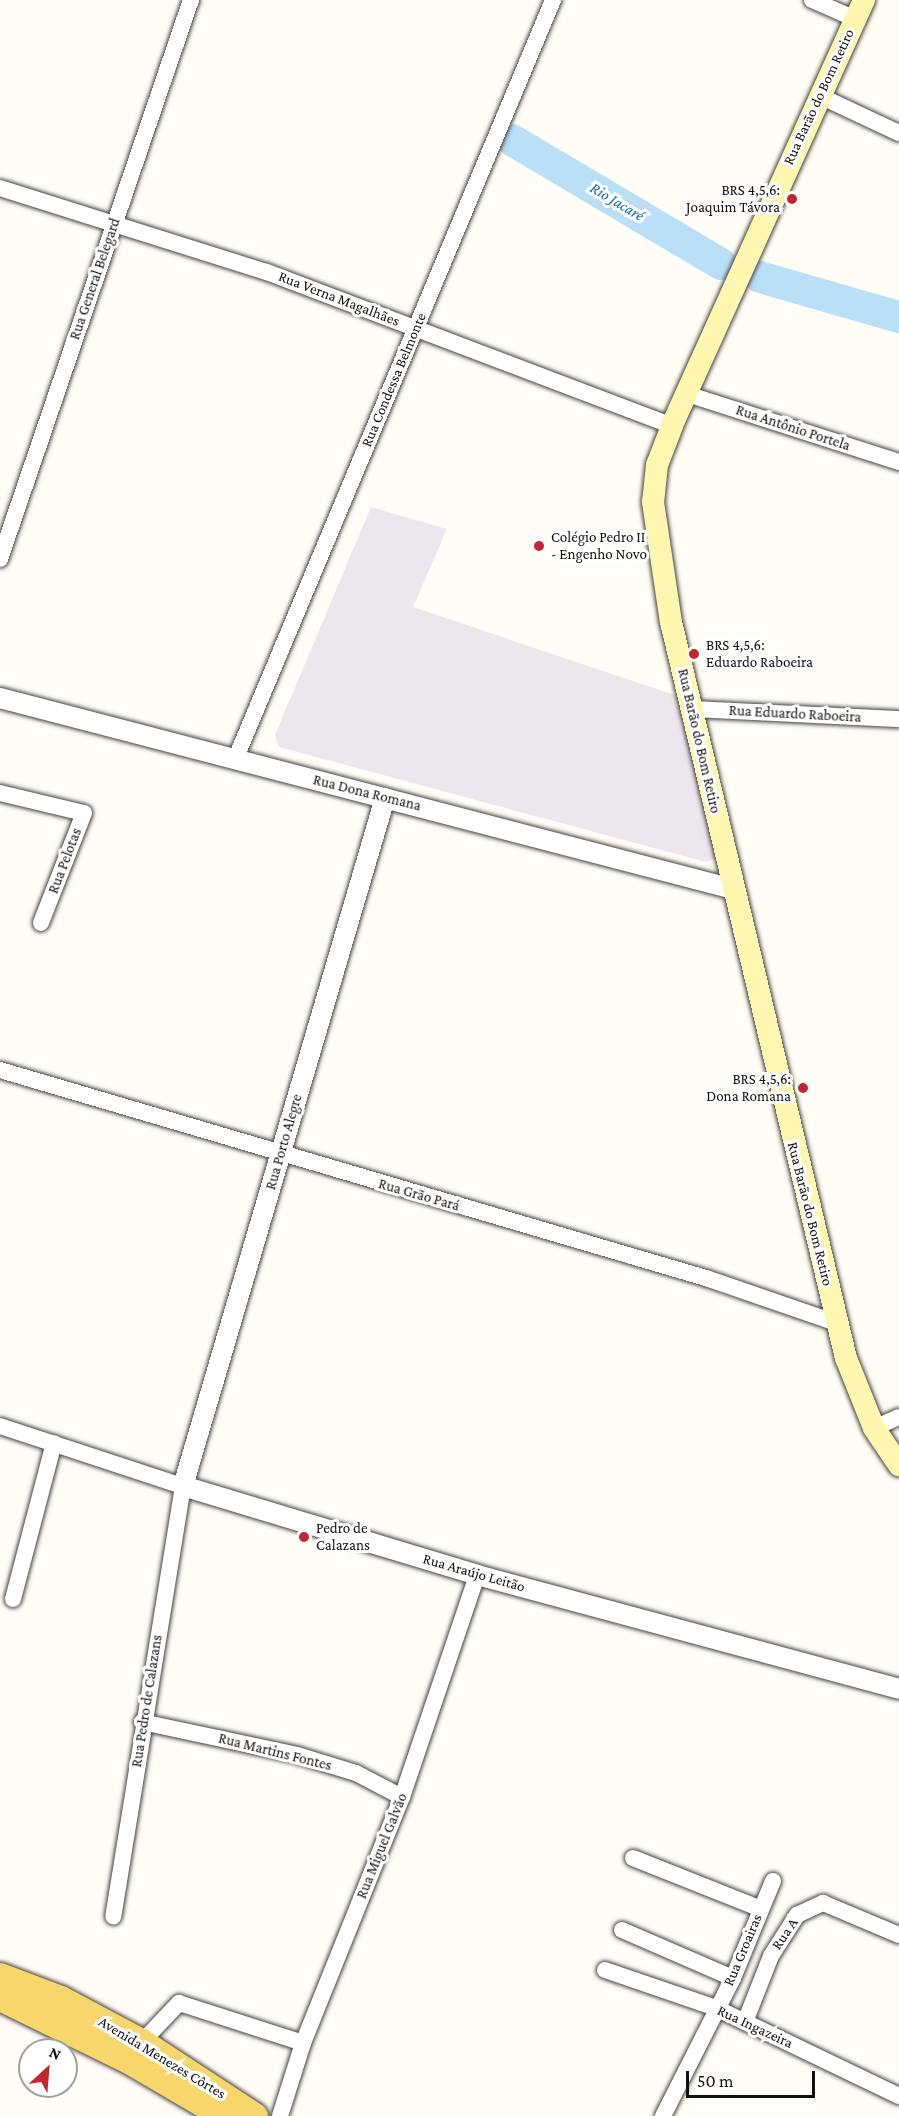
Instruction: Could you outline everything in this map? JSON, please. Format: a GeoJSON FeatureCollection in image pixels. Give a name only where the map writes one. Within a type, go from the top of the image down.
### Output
{"type":"FeatureCollection","features":[{"type":"Feature","properties":{"kind":"main road","name":"Rua Barão do Bom Retiro"},"geometry":{"type":"LineString","coordinates":[[860,9],[672,426],[657,465],[653,502],[659,562],[691,709],[837,1323],[874,1428],[899,1465]]}},
{"type":"Feature","properties":{"kind":"main road","name":"Avenida Menezes Côrtes"},"geometry":{"type":"LineString","coordinates":[[0,1976],[61,1999],[142,2042],[255,2116]]}},
{"type":"Feature","properties":{"kind":"main road","name":"Avenida Menezes Côrtes"},"geometry":{"type":"LineString","coordinates":[[0,1998],[131,2062],[223,2116]]}},
{"type":"Feature","properties":{"kind":"street","name":"Rua General Belegard"},"geometry":{"type":"LineString","coordinates":[[0,558],[191,0]]}},
{"type":"Feature","properties":{"kind":"street","name":"Rua Condessa Belmonte"},"geometry":{"type":"LineString","coordinates":[[235,760],[554,0]]}},
{"type":"Feature","properties":{"kind":"street"},"geometry":{"type":"LineString","coordinates":[[812,0],[860,9]]}},
{"type":"Feature","properties":{"kind":"street"},"geometry":{"type":"LineString","coordinates":[[820,96],[899,133]]}},
{"type":"Feature","properties":{"kind":"street","name":"Rua Verna Magalhães"},"geometry":{"type":"LineString","coordinates":[[0,188],[115,220],[415,329],[672,426]]}},
{"type":"Feature","properties":{"kind":"street","name":"Rua Antônio Portela"},"geometry":{"type":"LineString","coordinates":[[687,394],[899,462]]}},
{"type":"Feature","properties":{"kind":"street","name":"Rua Dona Romana"},"geometry":{"type":"LineString","coordinates":[[0,698],[733,889]]}},
{"type":"Feature","properties":{"kind":"street","name":"Rua Eduardo Raboeira"},"geometry":{"type":"LineString","coordinates":[[691,709],[899,719]]}},
{"type":"Feature","properties":{"kind":"street","name":"Rua Pelotas"},"geometry":{"type":"LineString","coordinates":[[0,793],[84,813],[41,923]]}},
{"type":"Feature","properties":{"kind":"street","name":"Rua Porto Alegre"},"geometry":{"type":"LineString","coordinates":[[183,1486],[385,798]]}},
{"type":"Feature","properties":{"kind":"street","name":"Rua Grão Pará"},"geometry":{"type":"LineString","coordinates":[[0,1070],[280,1155],[706,1278],[837,1323]]}},
{"type":"Feature","properties":{"kind":"street"},"geometry":{"type":"LineString","coordinates":[[874,1428],[899,1417]]}},
{"type":"Feature","properties":{"kind":"street","name":"Rua Araújo Leitão"},"geometry":{"type":"LineString","coordinates":[[0,1426],[183,1486],[477,1575],[899,1689]]}},
{"type":"Feature","properties":{"kind":"street"},"geometry":{"type":"LineString","coordinates":[[13,1599],[54,1443]]}},
{"type":"Feature","properties":{"kind":"street","name":"Rua Pedro de Calazans"},"geometry":{"type":"LineString","coordinates":[[113,1916],[142,1722],[183,1486]]}},
{"type":"Feature","properties":{"kind":"street","name":"Rua Miguel Galvão"},"geometry":{"type":"LineString","coordinates":[[280,2116],[303,2043],[402,1797],[477,1575]]}},
{"type":"Feature","properties":{"kind":"street","name":"Rua Martins Fontes"},"geometry":{"type":"LineString","coordinates":[[142,1722],[297,1755],[356,1773],[402,1797]]}},
{"type":"Feature","properties":{"kind":"street"},"geometry":{"type":"LineString","coordinates":[[633,1858],[761,1909]]}},
{"type":"Feature","properties":{"kind":"street","name":"Rua Groairas"},"geometry":{"type":"LineString","coordinates":[[663,2116],[733,1978],[773,1881]]}},
{"type":"Feature","properties":{"kind":"street","name":"Rua A"},"geometry":{"type":"LineString","coordinates":[[745,2022],[771,1956],[797,1915],[823,1903],[899,1935]]}},
{"type":"Feature","properties":{"kind":"street"},"geometry":{"type":"LineString","coordinates":[[622,1930],[733,1978]]}},
{"type":"Feature","properties":{"kind":"street","name":"Rua Ingazeira"},"geometry":{"type":"LineString","coordinates":[[605,1970],[716,2008],[899,2096]]}},
{"type":"Feature","properties":{"kind":"street"},"geometry":{"type":"LineString","coordinates":[[142,2042],[179,2003],[303,2043]]}},
{"type":"Feature","properties":{"kind":"shaded area"},"geometry":{"type":"Polygon","coordinates":[[[371,507],[447,529],[413,607],[678,696],[716,858],[706,862],[279,747],[275,735],[371,507]]]}},
{"type":"Feature","properties":{"kind":"waterway","name":"Rio Jacaré"},"geometry":{"type":"LineString","coordinates":[[512,140],[721,264]]}},
{"type":"Feature","properties":{"kind":"waterway","name":"Rio Jacaré"},"geometry":{"type":"LineString","coordinates":[[760,277],[899,317]]}},
{"type":"Feature","properties":{"kind":"place","name":"BRS 4,5,6: Joaquim Távora"},"geometry":{"type":"Point","coordinates":[792,199]}},
{"type":"Feature","properties":{"kind":"place","name":"Colégio Pedro II - Engenho Novo"},"geometry":{"type":"Point","coordinates":[539,546]}},
{"type":"Feature","properties":{"kind":"place","name":"BRS 4,5,6: Eduardo Raboeira"},"geometry":{"type":"Point","coordinates":[694,654]}},
{"type":"Feature","properties":{"kind":"place","name":"BRS 4,5,6: Dona Romana"},"geometry":{"type":"Point","coordinates":[803,1088]}},
{"type":"Feature","properties":{"kind":"place","name":"Pedro de Calazans"},"geometry":{"type":"Point","coordinates":[304,1537]}}]}
